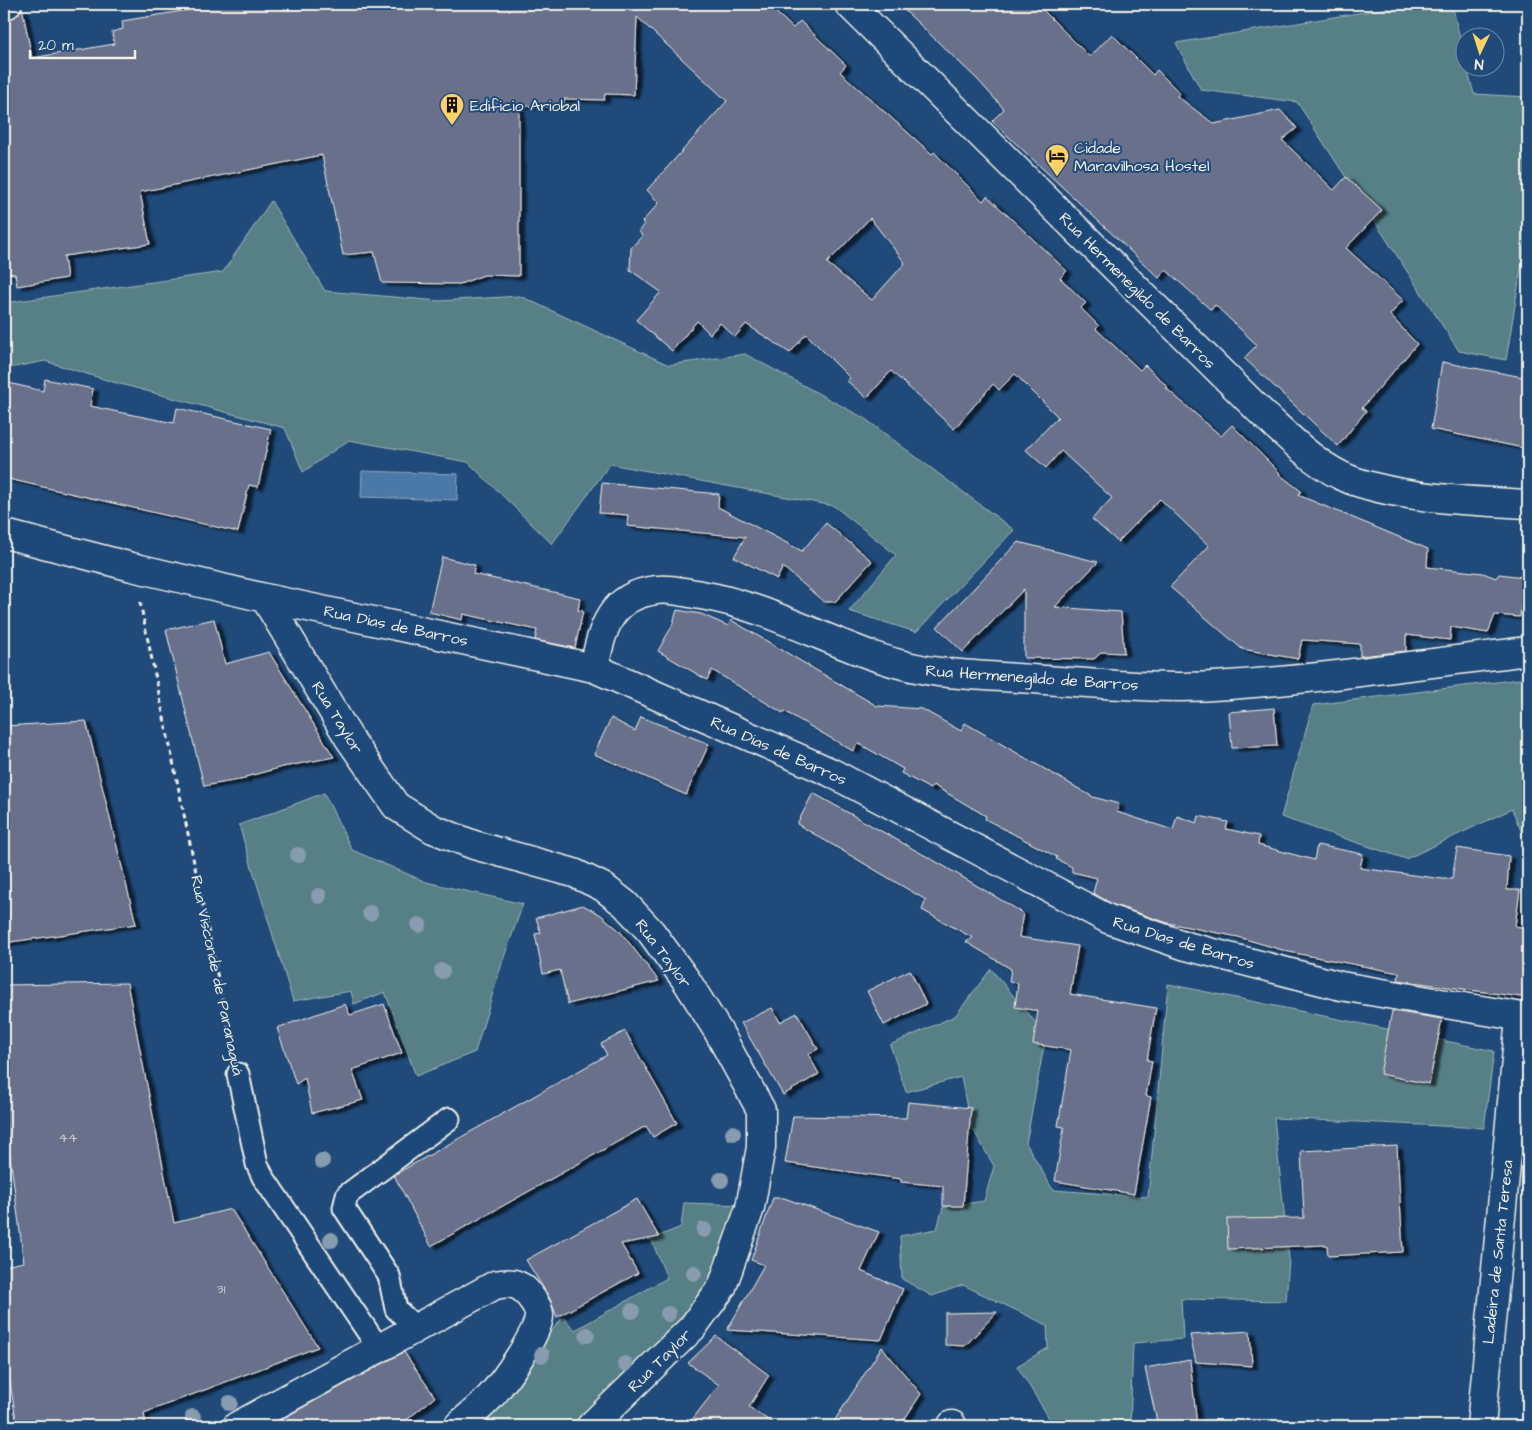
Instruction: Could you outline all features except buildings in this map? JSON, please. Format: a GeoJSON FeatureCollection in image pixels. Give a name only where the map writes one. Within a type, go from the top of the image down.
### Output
{"type":"FeatureCollection","features":[{"type":"Feature","properties":{"kind":"street","name":"Rua Hermenegildo de Barros"},"geometry":{"type":"LineString","coordinates":[[849,4],[1263,414],[1315,460],[1350,479],[1401,492],[1528,504]]}},
{"type":"Feature","properties":{"kind":"street","name":"Rua Dias de Barros"},"geometry":{"type":"LineString","coordinates":[[9,535],[132,567],[265,598],[594,668],[830,772],[1108,920],[1186,946],[1341,986],[1524,1018]]}},
{"type":"Feature","properties":{"kind":"street","name":"Rua Hermenegildo de Barros"},"geometry":{"type":"LineString","coordinates":[[594,668],[606,620],[624,601],[658,589],[716,597],[748,605],[894,664],[938,672],[1115,685],[1227,685],[1344,674],[1528,651]]}},
{"type":"Feature","properties":{"kind":"street","name":"Rua Taylor"},"geometry":{"type":"LineString","coordinates":[[265,598],[349,738],[396,806],[433,829],[474,845],[574,873],[603,887],[625,904],[650,932],[686,980],[718,1031],[761,1110],[761,1148],[750,1208],[722,1287],[692,1328],[591,1426]]}},
{"type":"Feature","properties":{"kind":"street","name":"Ladeira de Santa Teresa"},"geometry":{"type":"LineString","coordinates":[[1481,1426],[1524,1018]]}},
{"type":"Feature","properties":{"kind":"street"},"geometry":{"type":"LineString","coordinates":[[237,1426],[380,1350],[415,1327],[495,1285],[507,1282],[516,1284],[536,1304],[540,1314],[532,1338],[490,1397],[458,1426]]}},
{"type":"Feature","properties":{"kind":"lane","name":"Rua Visconde de Paranaguá"},"geometry":{"type":"LineString","coordinates":[[238,1074],[257,1164],[263,1177],[380,1350]]}},
{"type":"Feature","properties":{"kind":"lane"},"geometry":{"type":"LineString","coordinates":[[415,1327],[396,1309],[388,1276],[344,1208],[344,1201],[347,1195],[449,1119]]}},
{"type":"Feature","properties":{"kind":"path","name":"Rua Visconde de Paranaguá"},"geometry":{"type":"LineString","coordinates":[[132,567],[238,1074]]}},
{"type":"Feature","properties":{"kind":"green space"},"geometry":{"type":"Polygon","coordinates":[[[1413,4],[1452,4],[1458,28],[1454,28],[1454,78],[1470,78],[1474,94],[1528,97],[1528,226],[1506,360],[1459,351],[1297,102],[1201,90],[1176,43],[1413,4]]]}},
{"type":"Feature","properties":{"kind":"green space"},"geometry":{"type":"Polygon","coordinates":[[[271,201],[325,291],[439,301],[520,296],[669,365],[745,354],[864,418],[1014,530],[916,632],[849,611],[896,555],[834,506],[610,464],[552,544],[468,462],[349,440],[303,472],[285,428],[113,382],[45,361],[4,369],[4,303],[223,272],[271,201]]]}},
{"type":"Feature","properties":{"kind":"green space"},"geometry":{"type":"Polygon","coordinates":[[[1528,678],[1528,848],[1512,809],[1406,859],[1281,817],[1313,705],[1528,678]]]}},
{"type":"Feature","properties":{"kind":"green space"},"geometry":{"type":"Polygon","coordinates":[[[324,793],[352,850],[426,882],[523,904],[502,963],[475,1052],[416,1076],[385,992],[354,1004],[351,991],[293,1001],[239,825],[324,793]]]}},
{"type":"Feature","properties":{"kind":"green space"},"geometry":{"type":"Polygon","coordinates":[[[991,969],[1046,1035],[1026,1143],[1053,1190],[1148,1197],[1168,984],[1494,1051],[1484,1128],[1274,1118],[1289,1259],[1286,1301],[1181,1299],[1183,1339],[1133,1343],[1130,1426],[1054,1426],[1017,1366],[1048,1348],[1047,1325],[963,1285],[932,1296],[902,1279],[900,1236],[937,1229],[943,1207],[984,1201],[994,1166],[970,1124],[961,1077],[906,1092],[890,1045],[955,1016],[991,969]]]}},
{"type":"Feature","properties":{"kind":"green space"},"geometry":{"type":"Polygon","coordinates":[[[684,1203],[747,1205],[709,1313],[598,1426],[474,1426],[563,1317],[575,1330],[667,1278],[651,1239],[681,1227],[684,1203]]]}},
{"type":"Feature","properties":{"kind":"water"},"geometry":{"type":"Polygon","coordinates":[[[362,471],[458,474],[457,500],[361,497],[362,471]]]}},
{"type":"Feature","properties":{"kind":"place","name":"Edificio Ariobal"},"geometry":{"type":"Point","coordinates":[452,126]}},
{"type":"Feature","properties":{"kind":"place","name":"Cidade Maravilhosa Hostel"},"geometry":{"type":"Point","coordinates":[1057,177]}}]}
